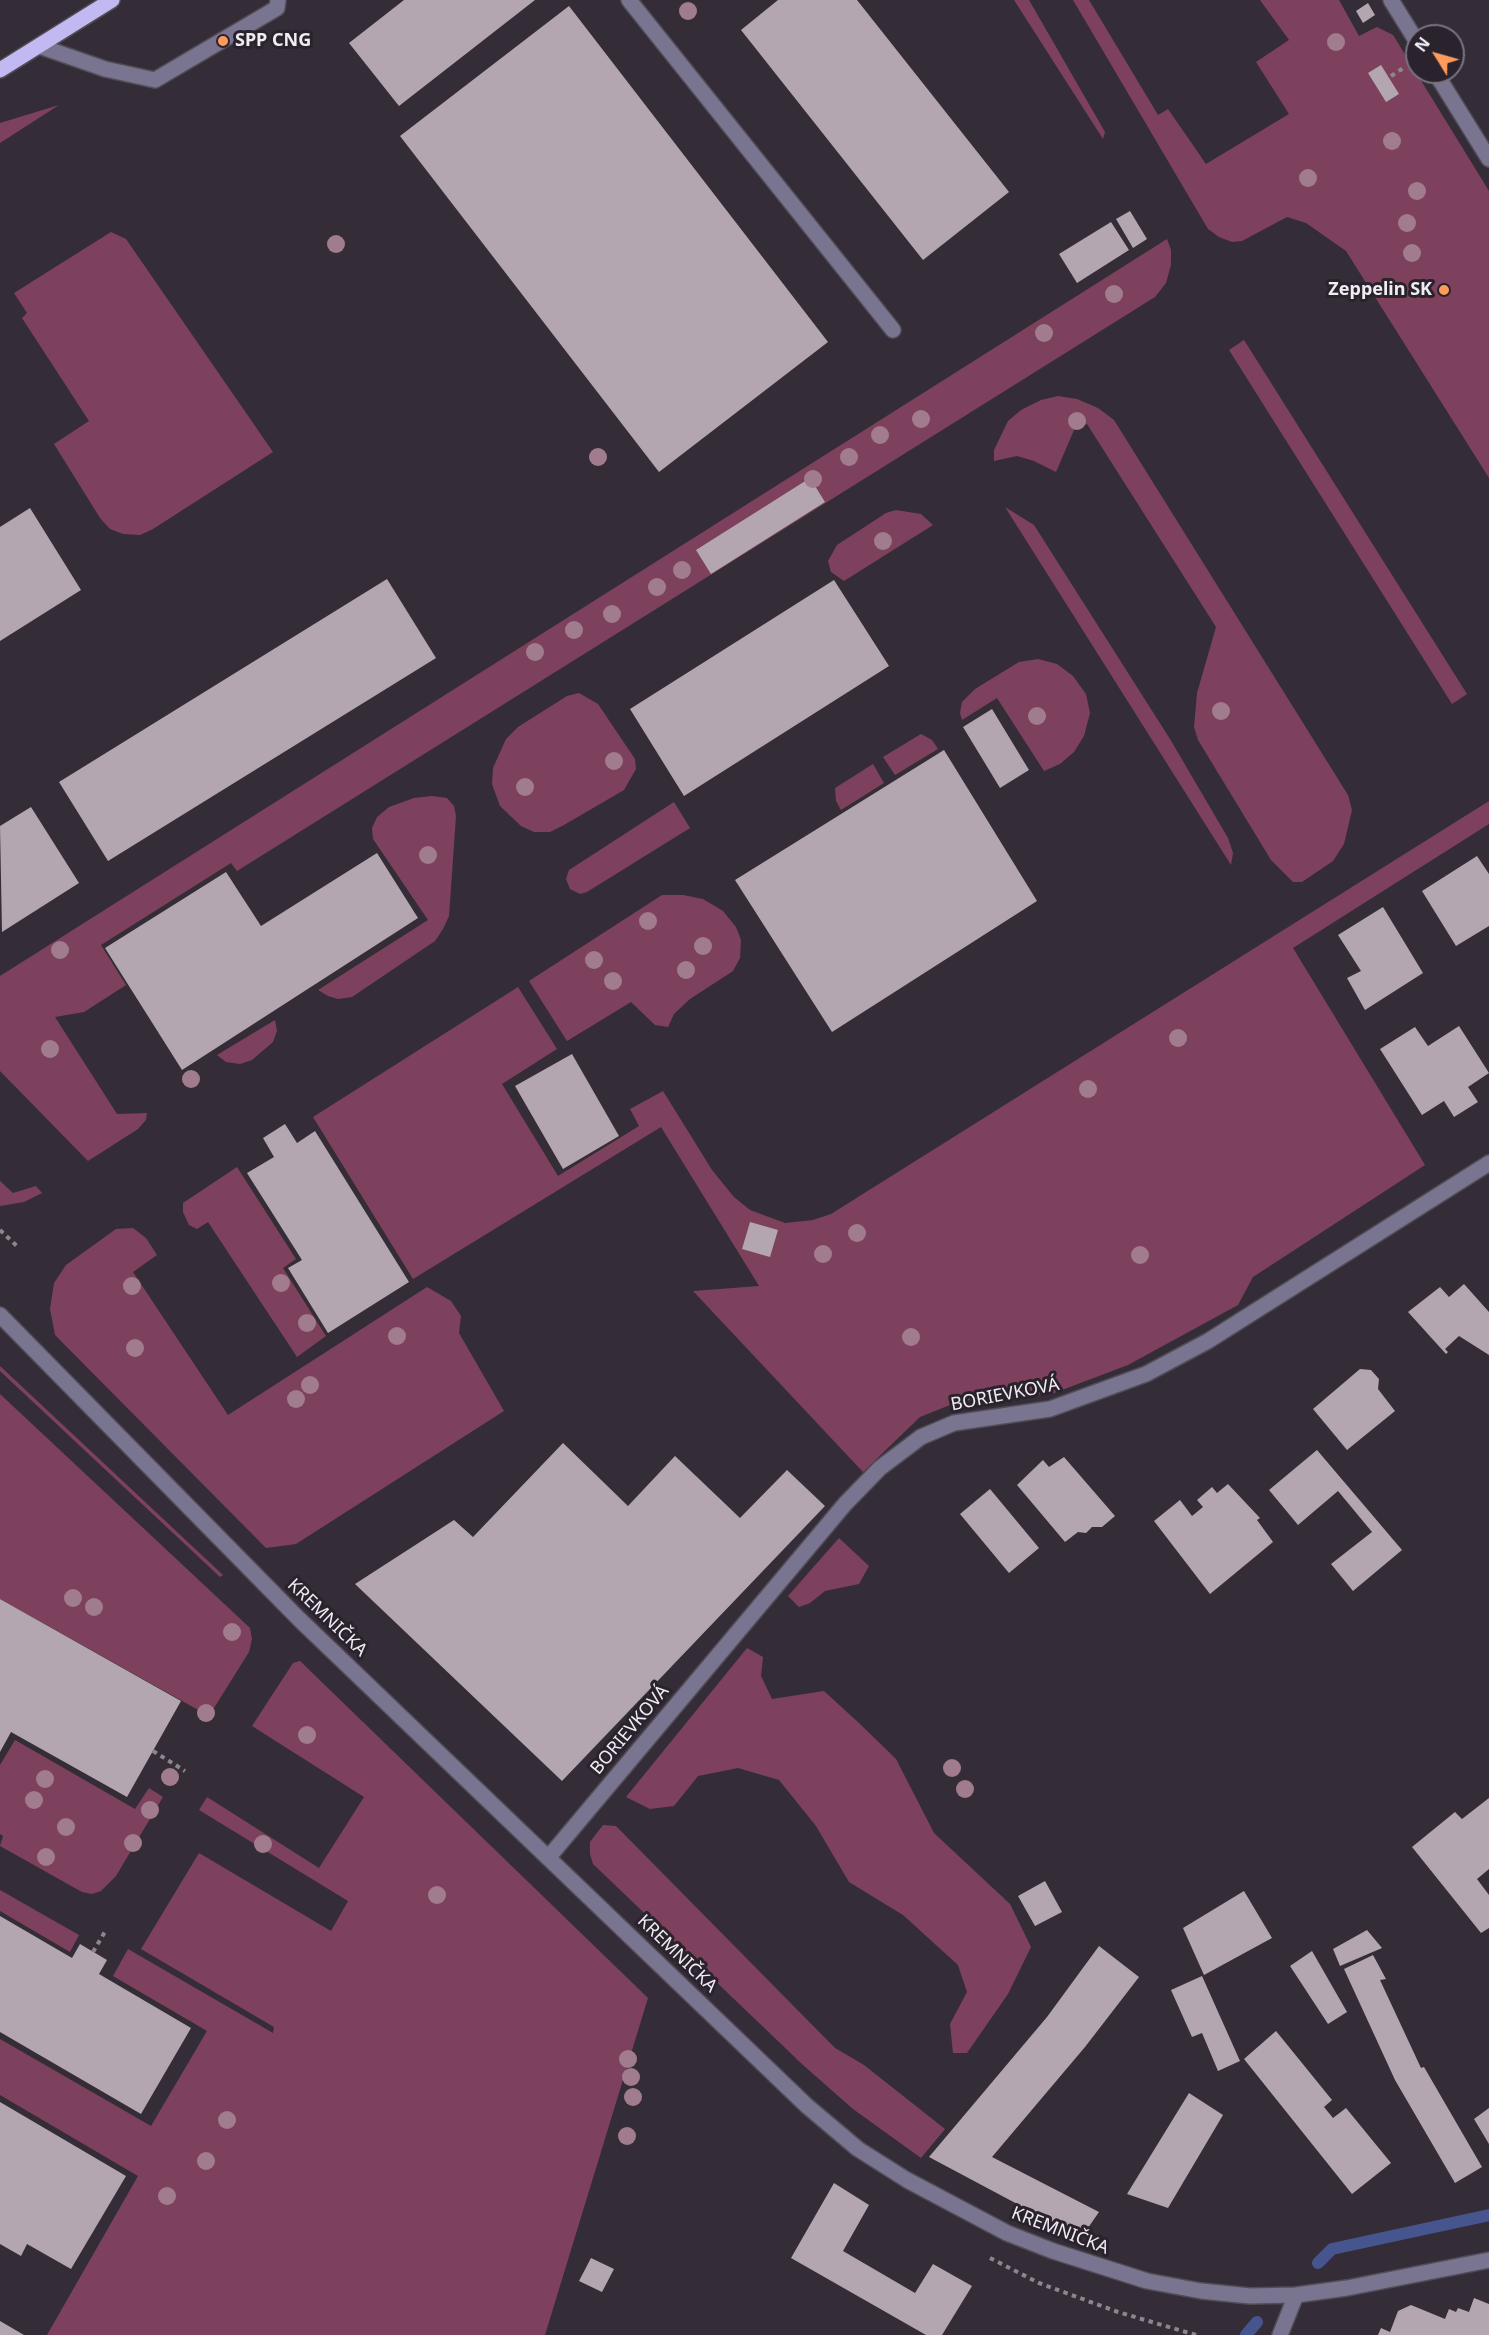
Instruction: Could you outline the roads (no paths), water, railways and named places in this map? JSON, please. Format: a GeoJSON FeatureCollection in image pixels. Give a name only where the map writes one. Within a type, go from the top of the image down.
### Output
{"type":"FeatureCollection","features":[{"type":"Feature","properties":{"kind":"main road"},"geometry":{"type":"LineString","coordinates":[[0,70],[112,0]]}},
{"type":"Feature","properties":{"kind":"street"},"geometry":{"type":"LineString","coordinates":[[39,46],[105,69],[155,80],[277,8],[278,0]]}},
{"type":"Feature","properties":{"kind":"street"},"geometry":{"type":"LineString","coordinates":[[629,0],[893,330]]}},
{"type":"Feature","properties":{"kind":"street"},"geometry":{"type":"LineString","coordinates":[[1391,0],[1406,24]]}},
{"type":"Feature","properties":{"kind":"street"},"geometry":{"type":"LineString","coordinates":[[1442,84],[1489,159]]}},
{"type":"Feature","properties":{"kind":"street","name":"BORIEVKOVÁ"},"geometry":{"type":"LineString","coordinates":[[549,1858],[845,1504],[880,1468],[921,1437],[954,1423],[1050,1409],[1146,1374],[1208,1341],[1489,1163]]}},
{"type":"Feature","properties":{"kind":"street","name":"KREMNIČKA"},"geometry":{"type":"LineString","coordinates":[[0,1315],[287,1607],[807,2106],[858,2149],[907,2180],[1007,2233],[1101,2268],[1147,2281],[1201,2291],[1250,2296],[1296,2295],[1347,2288],[1489,2260]]}},
{"type":"Feature","properties":{"kind":"street"},"geometry":{"type":"LineString","coordinates":[[1280,2335],[1296,2295]]}},
{"type":"Feature","properties":{"kind":"waterway"},"geometry":{"type":"LineString","coordinates":[[1318,2263],[1332,2249],[1489,2215]]}},
{"type":"Feature","properties":{"kind":"waterway"},"geometry":{"type":"LineString","coordinates":[[1246,2335],[1257,2322]]}},
{"type":"Feature","properties":{"kind":"place","name":"SPP CNG"},"geometry":{"type":"Point","coordinates":[223,41]}},
{"type":"Feature","properties":{"kind":"place","name":"Zeppelin SK"},"geometry":{"type":"Point","coordinates":[1444,290]}}]}
